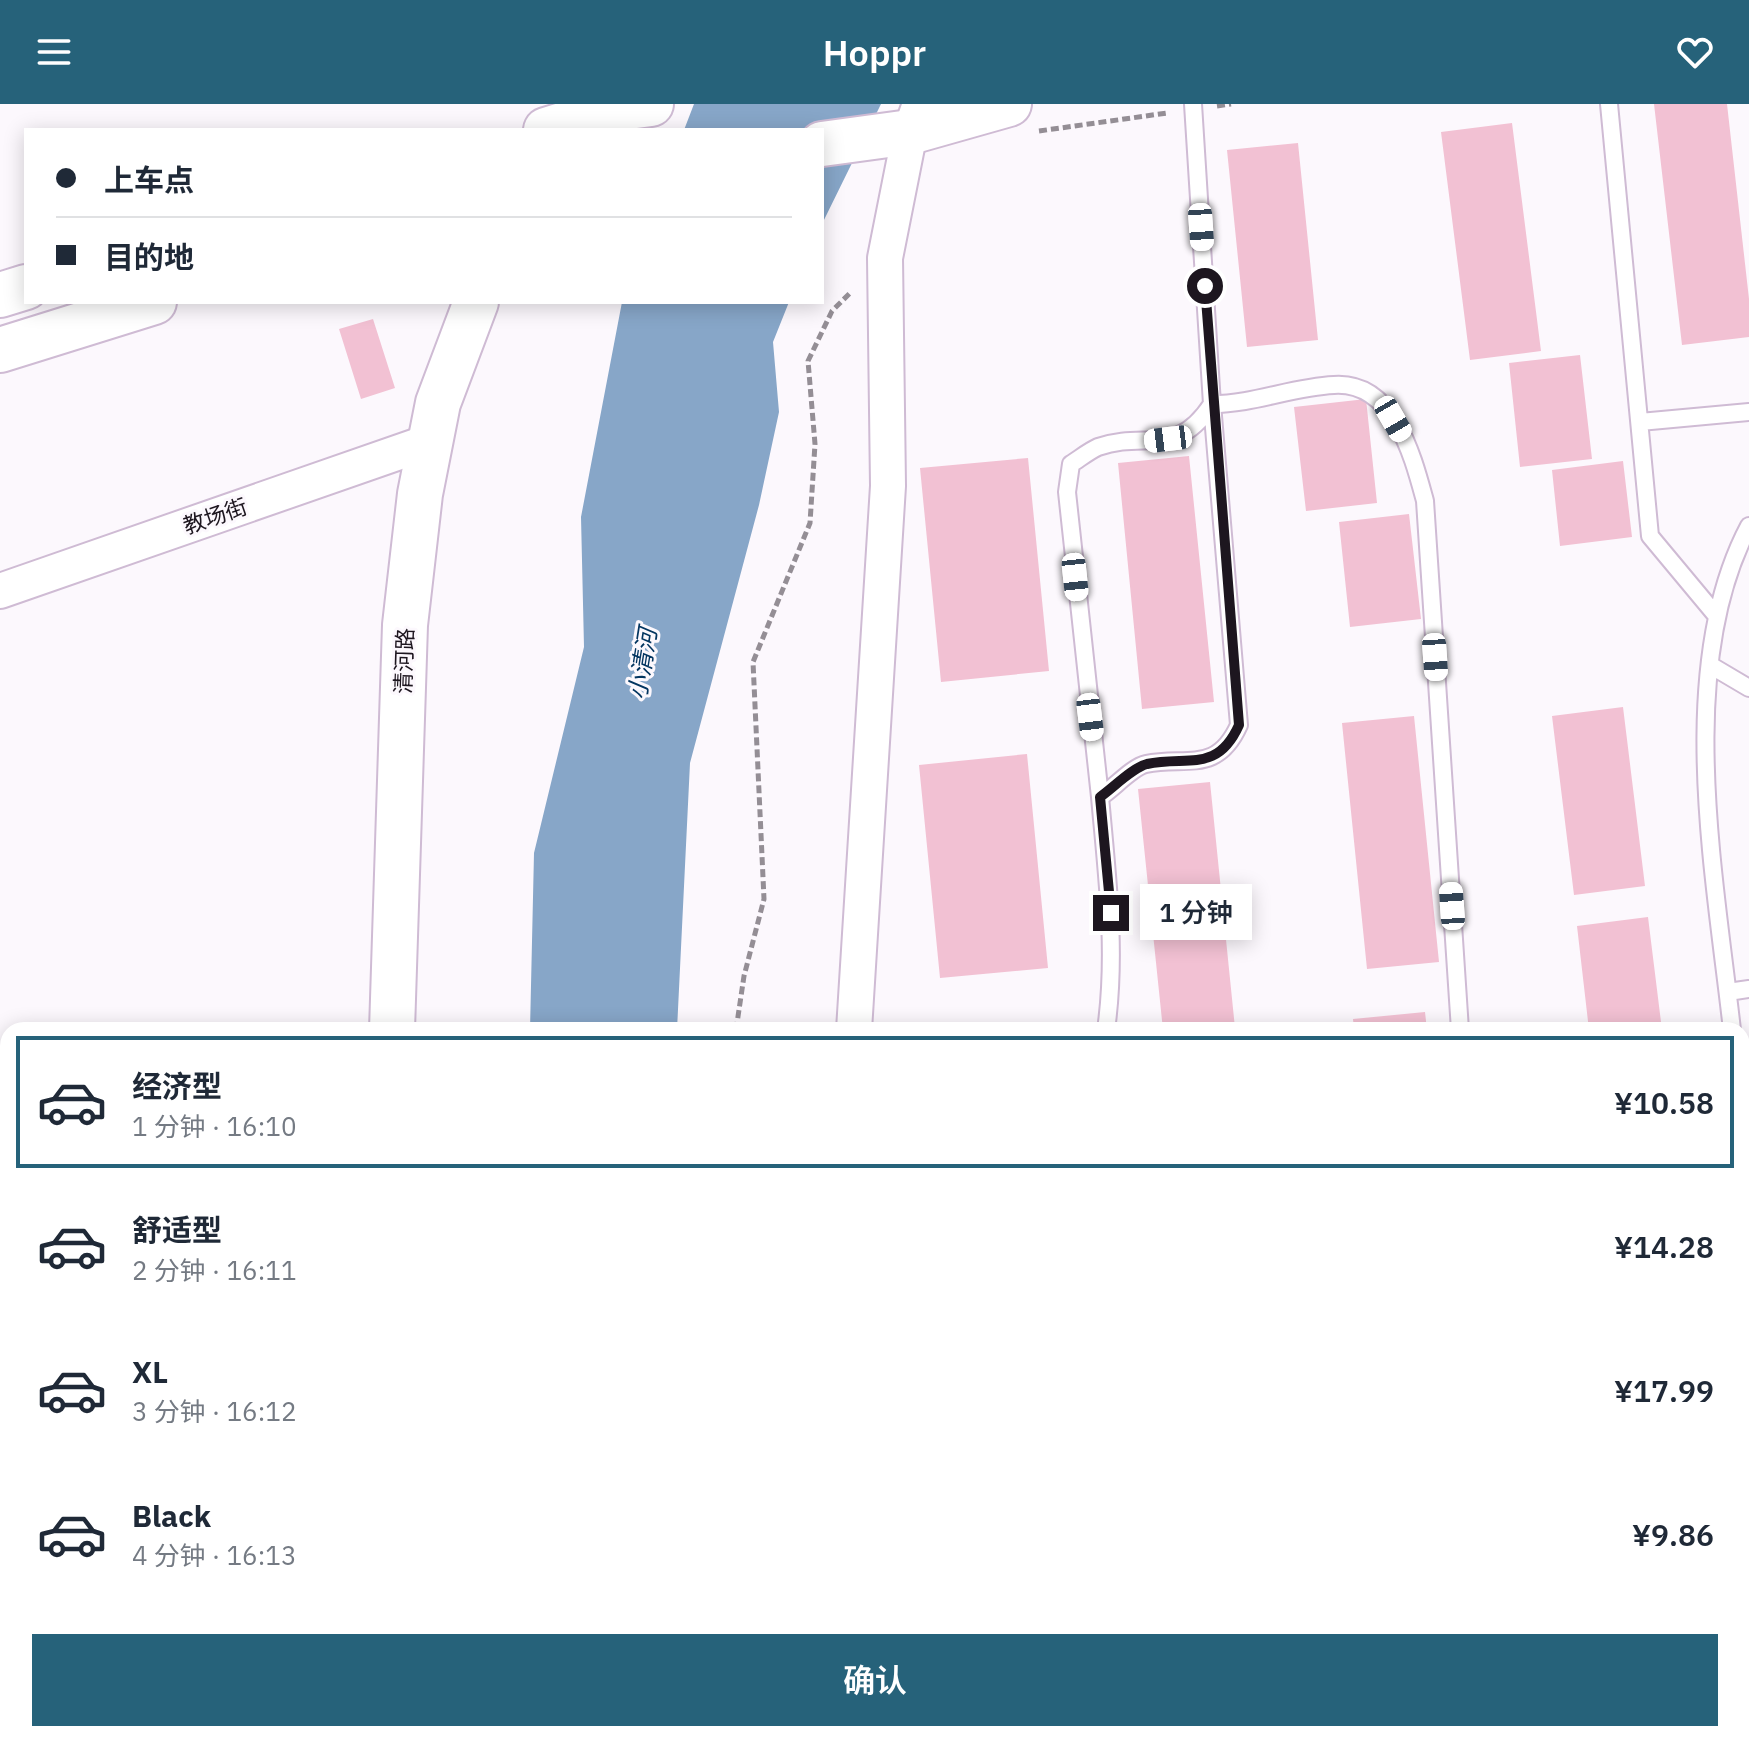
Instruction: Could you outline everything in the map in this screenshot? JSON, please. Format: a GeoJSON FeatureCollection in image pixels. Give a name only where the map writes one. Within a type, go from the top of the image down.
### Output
{"type":"FeatureCollection","features":[{"type":"Feature","properties":{"kind":"street"},"geometry":{"type":"LineString","coordinates":[[554,123],[632,106]]}},
{"type":"Feature","properties":{"kind":"street"},"geometry":{"type":"LineString","coordinates":[[824,144],[908,124],[1020,117]]}},
{"type":"Feature","properties":{"kind":"street"},"geometry":{"type":"LineString","coordinates":[[854,1022],[888,486],[885,258],[908,124]]}},
{"type":"Feature","properties":{"kind":"street"},"geometry":{"type":"LineString","coordinates":[[0,295],[24,288]]}},
{"type":"Feature","properties":{"kind":"street"},"geometry":{"type":"LineString","coordinates":[[0,350],[148,304]]}},
{"type":"Feature","properties":{"kind":"street","name":"清河路"},"geometry":{"type":"LineString","coordinates":[[392,1022],[405,625],[438,403],[475,304]]}},
{"type":"Feature","properties":{"kind":"street","name":"教场街"},"geometry":{"type":"LineString","coordinates":[[0,591],[431,441]]}},
{"type":"Feature","properties":{"kind":"lane"},"geometry":{"type":"LineString","coordinates":[[1609,104],[1650,536],[1715,614]]}},
{"type":"Feature","properties":{"kind":"lane"},"geometry":{"type":"LineString","coordinates":[[1100,797],[1143,765],[1195,763],[1214,756],[1230,744],[1239,725],[1212,404],[1193,107]]}},
{"type":"Feature","properties":{"kind":"lane"},"geometry":{"type":"LineString","coordinates":[[1212,404],[1239,404],[1336,384],[1369,392],[1393,419],[1412,451],[1425,501],[1459,1022]]}},
{"type":"Feature","properties":{"kind":"lane"},"geometry":{"type":"LineString","coordinates":[[1107,1022],[1113,982],[1111,913],[1067,492],[1071,464],[1099,447],[1168,439],[1197,427],[1212,404]]}},
{"type":"Feature","properties":{"kind":"lane"},"geometry":{"type":"LineString","coordinates":[[1640,422],[1749,412]]}},
{"type":"Feature","properties":{"kind":"lane"},"geometry":{"type":"LineString","coordinates":[[1731,1022],[1708,803],[1705,711],[1715,614],[1733,557],[1749,526]]}},
{"type":"Feature","properties":{"kind":"lane"},"geometry":{"type":"LineString","coordinates":[[1710,665],[1749,688]]}},
{"type":"Feature","properties":{"kind":"lane"},"geometry":{"type":"LineString","coordinates":[[1728,992],[1749,989]]}},
{"type":"Feature","properties":{"kind":"path"},"geometry":{"type":"LineString","coordinates":[[1020,117],[1231,104]]}},
{"type":"Feature","properties":{"kind":"path"},"geometry":{"type":"LineString","coordinates":[[737,1022],[744,976],[764,899],[753,662],[810,523],[815,444],[808,361],[832,311],[885,258]]}},
{"type":"Feature","properties":{"kind":"water"},"geometry":{"type":"Polygon","coordinates":[[[694,104],[881,104],[824,220],[824,128],[685,128],[694,104]]]}},
{"type":"Feature","properties":{"kind":"water","name":"小清河"},"geometry":{"type":"Polygon","coordinates":[[[622,304],[788,304],[773,342],[779,412],[759,505],[690,763],[677,1022],[530,1022],[534,853],[584,647],[581,517],[622,304]]]}},
{"type":"Feature","properties":{"kind":"building"},"geometry":{"type":"Polygon","coordinates":[[[1654,104],[1727,104],[1749,299],[1749,337],[1682,345],[1654,104]]]}},
{"type":"Feature","properties":{"kind":"building"},"geometry":{"type":"Polygon","coordinates":[[[1512,123],[1541,351],[1470,360],[1441,132],[1512,123]]]}},
{"type":"Feature","properties":{"kind":"building"},"geometry":{"type":"Polygon","coordinates":[[[1298,143],[1318,340],[1247,347],[1227,150],[1298,143]]]}},
{"type":"Feature","properties":{"kind":"building"},"geometry":{"type":"Polygon","coordinates":[[[373,319],[395,388],[361,399],[339,329],[373,319]]]}},
{"type":"Feature","properties":{"kind":"building"},"geometry":{"type":"Polygon","coordinates":[[[1580,355],[1592,459],[1520,467],[1509,363],[1580,355]]]}},
{"type":"Feature","properties":{"kind":"building"},"geometry":{"type":"Polygon","coordinates":[[[1366,399],[1377,503],[1306,511],[1294,407],[1366,399]]]}},
{"type":"Feature","properties":{"kind":"building"},"geometry":{"type":"Polygon","coordinates":[[[1189,456],[1214,702],[1142,709],[1118,463],[1189,456]]]}},
{"type":"Feature","properties":{"kind":"building"},"geometry":{"type":"Polygon","coordinates":[[[1028,458],[1049,671],[941,682],[920,468],[1028,458]]]}},
{"type":"Feature","properties":{"kind":"building"},"geometry":{"type":"Polygon","coordinates":[[[1623,461],[1632,537],[1560,546],[1552,470],[1623,461]]]}},
{"type":"Feature","properties":{"kind":"building"},"geometry":{"type":"Polygon","coordinates":[[[1409,514],[1421,619],[1350,627],[1339,522],[1409,514]]]}},
{"type":"Feature","properties":{"kind":"building"},"geometry":{"type":"Polygon","coordinates":[[[1623,707],[1645,886],[1574,895],[1552,716],[1623,707]]]}},
{"type":"Feature","properties":{"kind":"building"},"geometry":{"type":"Polygon","coordinates":[[[1414,716],[1439,962],[1367,969],[1342,723],[1414,716]]]}},
{"type":"Feature","properties":{"kind":"building"},"geometry":{"type":"Polygon","coordinates":[[[1027,754],[1048,968],[940,978],[919,765],[1027,754]]]}},
{"type":"Feature","properties":{"kind":"building"},"geometry":{"type":"Polygon","coordinates":[[[1210,782],[1234,1022],[1162,1022],[1138,789],[1210,782]]]}},
{"type":"Feature","properties":{"kind":"building"},"geometry":{"type":"Polygon","coordinates":[[[1648,917],[1661,1022],[1588,1022],[1577,926],[1648,917]]]}},
{"type":"Feature","properties":{"kind":"building"},"geometry":{"type":"Polygon","coordinates":[[[1425,1012],[1426,1022],[1353,1022],[1353,1019],[1425,1012]]]}},
{"type":"Feature","properties":{"kind":"route"},"geometry":{"type":"LineString","coordinates":[[1111,913],[1100,797],[1143,765],[1195,763],[1214,756],[1230,744],[1239,725],[1205,286]]}}]}
